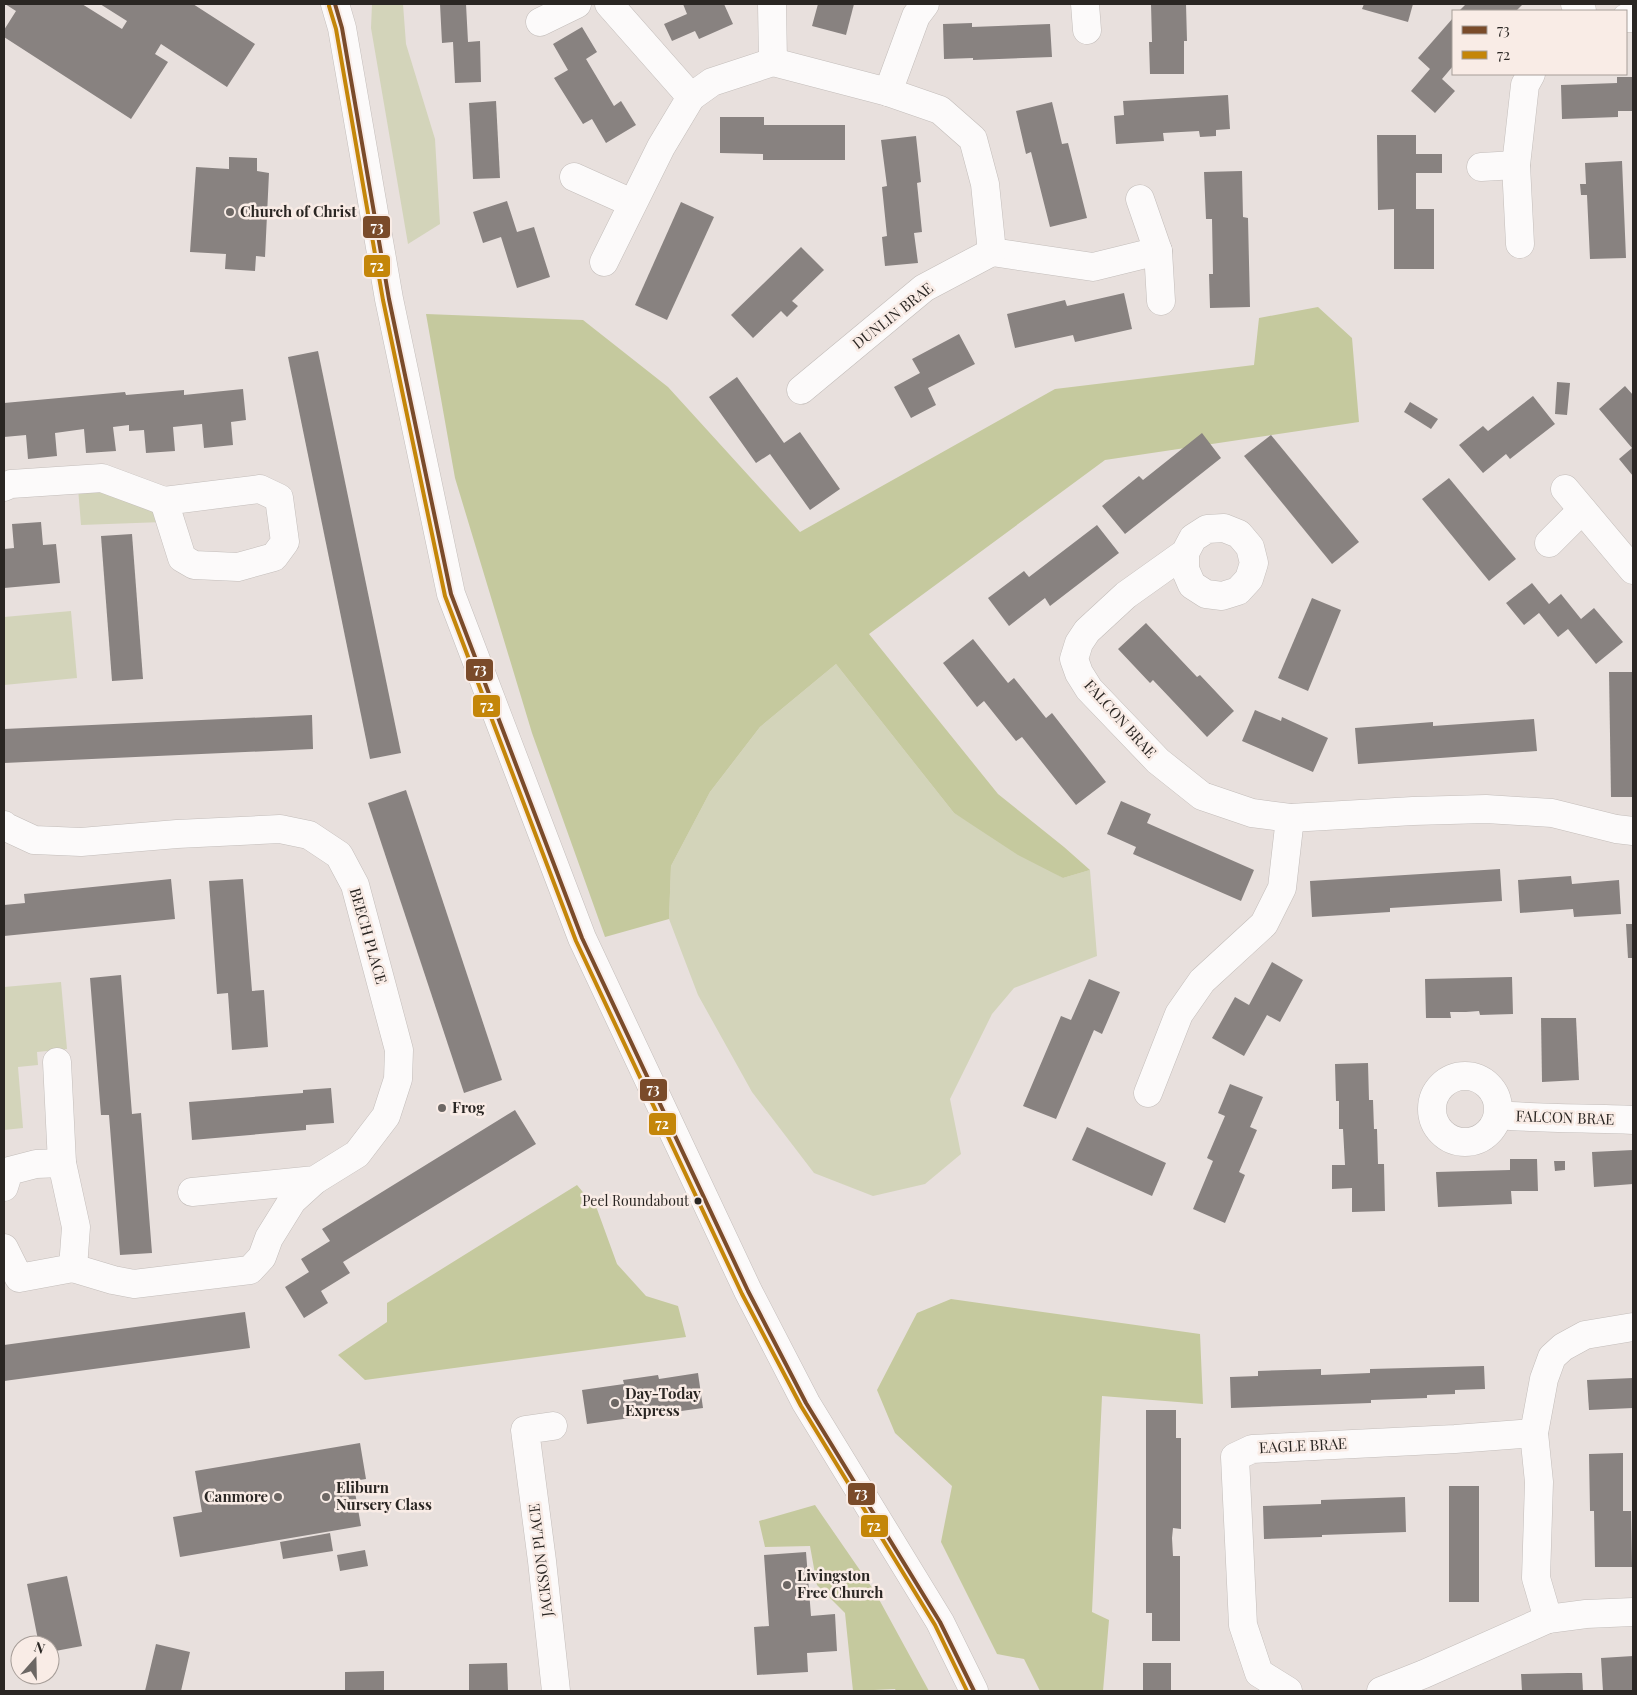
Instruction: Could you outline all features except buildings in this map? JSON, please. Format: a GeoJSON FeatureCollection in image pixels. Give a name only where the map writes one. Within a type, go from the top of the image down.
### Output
{"type":"FeatureCollection","features":[{"type":"Feature","properties":{"kind":"street"},"geometry":{"type":"LineString","coordinates":[[540,22],[577,4]]}},
{"type":"Feature","properties":{"kind":"street"},"geometry":{"type":"LineString","coordinates":[[609,4],[691,97]]}},
{"type":"Feature","properties":{"kind":"street"},"geometry":{"type":"LineString","coordinates":[[772,4],[773,62]]}},
{"type":"Feature","properties":{"kind":"street"},"geometry":{"type":"LineString","coordinates":[[888,92],[916,16],[925,4]]}},
{"type":"Feature","properties":{"kind":"street"},"geometry":{"type":"LineString","coordinates":[[340,12],[389,299],[451,594],[582,938],[748,1290],[806,1403],[940,1622],[974,1691]]}},
{"type":"Feature","properties":{"kind":"street"},"geometry":{"type":"LineString","coordinates":[[604,262],[632,202],[661,147],[691,97],[712,82],[773,62],[888,92],[940,110],[973,139],[985,184],[992,252],[1093,268],[1158,251]]}},
{"type":"Feature","properties":{"kind":"street"},"geometry":{"type":"LineString","coordinates":[[1520,244],[1516,164],[1526,85],[1531,75]]}},
{"type":"Feature","properties":{"kind":"street"},"geometry":{"type":"LineString","coordinates":[[1481,166],[1516,164]]}},
{"type":"Feature","properties":{"kind":"street"},"geometry":{"type":"LineString","coordinates":[[574,177],[632,202]]}},
{"type":"Feature","properties":{"kind":"street"},"geometry":{"type":"LineString","coordinates":[[1140,199],[1158,251],[1161,301]]}},
{"type":"Feature","properties":{"kind":"street","name":"DUNLIN BRAE"},"geometry":{"type":"LineString","coordinates":[[801,390],[924,288],[992,252]]}},
{"type":"Feature","properties":{"kind":"street"},"geometry":{"type":"LineString","coordinates":[[4,487],[11,484],[102,478],[164,501]]}},
{"type":"Feature","properties":{"kind":"street"},"geometry":{"type":"LineString","coordinates":[[1565,489],[1633,570]]}},
{"type":"Feature","properties":{"kind":"street"},"geometry":{"type":"LineString","coordinates":[[1549,543],[1582,510]]}},
{"type":"Feature","properties":{"kind":"street","name":"FALCON BRAE"},"geometry":{"type":"LineString","coordinates":[[1185,553],[1126,595],[1087,631],[1079,643],[1074,659],[1088,689],[1158,761],[1202,796],[1252,812],[1290,818],[1486,809],[1552,813],[1616,829],[1633,831]]}},
{"type":"Feature","properties":{"kind":"street"},"geometry":{"type":"LineString","coordinates":[[1148,1093],[1179,1014],[1202,980],[1264,924],[1282,888],[1290,818]]}},
{"type":"Feature","properties":{"kind":"street","name":"BEECH PLACE"},"geometry":{"type":"LineString","coordinates":[[4,825],[34,840],[81,842],[177,834],[280,829],[309,835],[339,855],[355,885],[399,1050],[398,1079],[386,1116],[357,1154],[315,1180],[292,1201],[269,1238],[262,1257],[250,1270],[134,1284],[73,1268],[19,1278],[4,1248]]}},
{"type":"Feature","properties":{"kind":"street"},"geometry":{"type":"LineString","coordinates":[[57,1062],[62,1163],[76,1227],[73,1268]]}},
{"type":"Feature","properties":{"kind":"street","name":"FALCON BRAE"},"geometry":{"type":"LineString","coordinates":[[1498,1115],[1536,1119],[1633,1120]]}},
{"type":"Feature","properties":{"kind":"street"},"geometry":{"type":"LineString","coordinates":[[4,1187],[9,1171],[36,1164],[62,1163]]}},
{"type":"Feature","properties":{"kind":"street","name":"BEECH PLACE"},"geometry":{"type":"LineString","coordinates":[[192,1192],[315,1180]]}},
{"type":"Feature","properties":{"kind":"street"},"geometry":{"type":"LineString","coordinates":[[1548,1619],[1536,1578],[1539,1482],[1534,1433],[1544,1379],[1552,1357],[1563,1347],[1585,1334],[1633,1327]]}},
{"type":"Feature","properties":{"kind":"street","name":"JACKSON PLACE"},"geometry":{"type":"LineString","coordinates":[[553,1426],[513,1431],[542,1561],[556,1691]]}},
{"type":"Feature","properties":{"kind":"street","name":"EAGLE BRAE"},"geometry":{"type":"LineString","coordinates":[[1288,1691],[1259,1673],[1243,1625],[1235,1457],[1252,1449],[1455,1439],[1534,1433]]}},
{"type":"Feature","properties":{"kind":"street"},"geometry":{"type":"LineString","coordinates":[[1381,1691],[1548,1619],[1586,1614],[1633,1612]]}},
{"type":"Feature","properties":{"kind":"green space"},"geometry":{"type":"Polygon","coordinates":[[[372,4],[403,4],[406,44],[435,139],[440,224],[408,244],[371,28],[372,4]]]}},
{"type":"Feature","properties":{"kind":"green space"},"geometry":{"type":"Polygon","coordinates":[[[1318,307],[1352,338],[1359,422],[1105,460],[869,634],[998,794],[1090,870],[1063,878],[1018,855],[954,813],[836,664],[760,727],[710,792],[671,866],[669,919],[605,937],[532,733],[455,478],[426,314],[583,320],[668,387],[800,532],[1055,389],[1254,365],[1259,318],[1318,307]]]}},
{"type":"Feature","properties":{"kind":"green space"},"geometry":{"type":"Polygon","coordinates":[[[111,486],[162,516],[163,522],[81,525],[78,488],[111,486]]]}},
{"type":"Feature","properties":{"kind":"green space"},"geometry":{"type":"Polygon","coordinates":[[[71,611],[77,678],[4,685],[4,617],[71,611]]]}},
{"type":"Feature","properties":{"kind":"green space"},"geometry":{"type":"Polygon","coordinates":[[[836,664],[954,813],[1063,878],[1090,870],[1097,956],[1014,988],[992,1014],[950,1099],[961,1154],[925,1184],[873,1196],[814,1173],[752,1092],[698,995],[669,919],[671,866],[710,792],[760,727],[836,664]]]}},
{"type":"Feature","properties":{"kind":"green space"},"geometry":{"type":"Polygon","coordinates":[[[61,982],[67,1049],[37,1052],[38,1065],[18,1067],[23,1128],[4,1130],[4,987],[61,982]]]}},
{"type":"Feature","properties":{"kind":"green space"},"geometry":{"type":"Polygon","coordinates":[[[577,1185],[597,1209],[617,1264],[646,1296],[678,1306],[686,1337],[365,1380],[338,1355],[387,1322],[387,1303],[577,1185]]]}},
{"type":"Feature","properties":{"kind":"green space"},"geometry":{"type":"Polygon","coordinates":[[[951,1299],[1200,1334],[1203,1404],[1102,1396],[1092,1612],[1109,1620],[1103,1691],[1040,1691],[1024,1659],[997,1654],[941,1542],[952,1486],[895,1433],[877,1390],[917,1313],[951,1299]]]}},
{"type":"Feature","properties":{"kind":"green space"},"geometry":{"type":"Polygon","coordinates":[[[815,1505],[875,1592],[929,1691],[896,1691],[895,1689],[853,1691],[845,1613],[817,1585],[810,1546],[765,1547],[759,1521],[815,1505]]]}},
{"type":"Feature","properties":{"kind":"transit line","name":"73"},"geometry":{"type":"LineString","coordinates":[[335,4],[342,28],[389,299],[451,594],[582,938],[748,1291],[806,1403],[940,1622],[974,1691]]}},
{"type":"Feature","properties":{"kind":"transit line","name":"72"},"geometry":{"type":"LineString","coordinates":[[329,6],[336,29],[383,300],[445,596],[576,941],[742,1294],[801,1406],[935,1625],[967,1691]]}},
{"type":"Feature","properties":{"kind":"place","name":"Church of Christ"},"geometry":{"type":"Point","coordinates":[230,212]}},
{"type":"Feature","properties":{"kind":"place","name":"Frog"},"geometry":{"type":"Point","coordinates":[442,1108]}},
{"type":"Feature","properties":{"kind":"place","name":"Peel Roundabout"},"geometry":{"type":"Point","coordinates":[698,1201]}},
{"type":"Feature","properties":{"kind":"place","name":"Day-Today Express"},"geometry":{"type":"Point","coordinates":[615,1403]}},
{"type":"Feature","properties":{"kind":"place","name":"Canmore"},"geometry":{"type":"Point","coordinates":[278,1497]}},
{"type":"Feature","properties":{"kind":"place","name":"Eliburn Nursery Class"},"geometry":{"type":"Point","coordinates":[326,1497]}},
{"type":"Feature","properties":{"kind":"place","name":"Livingston Free Church"},"geometry":{"type":"Point","coordinates":[787,1585]}}]}
